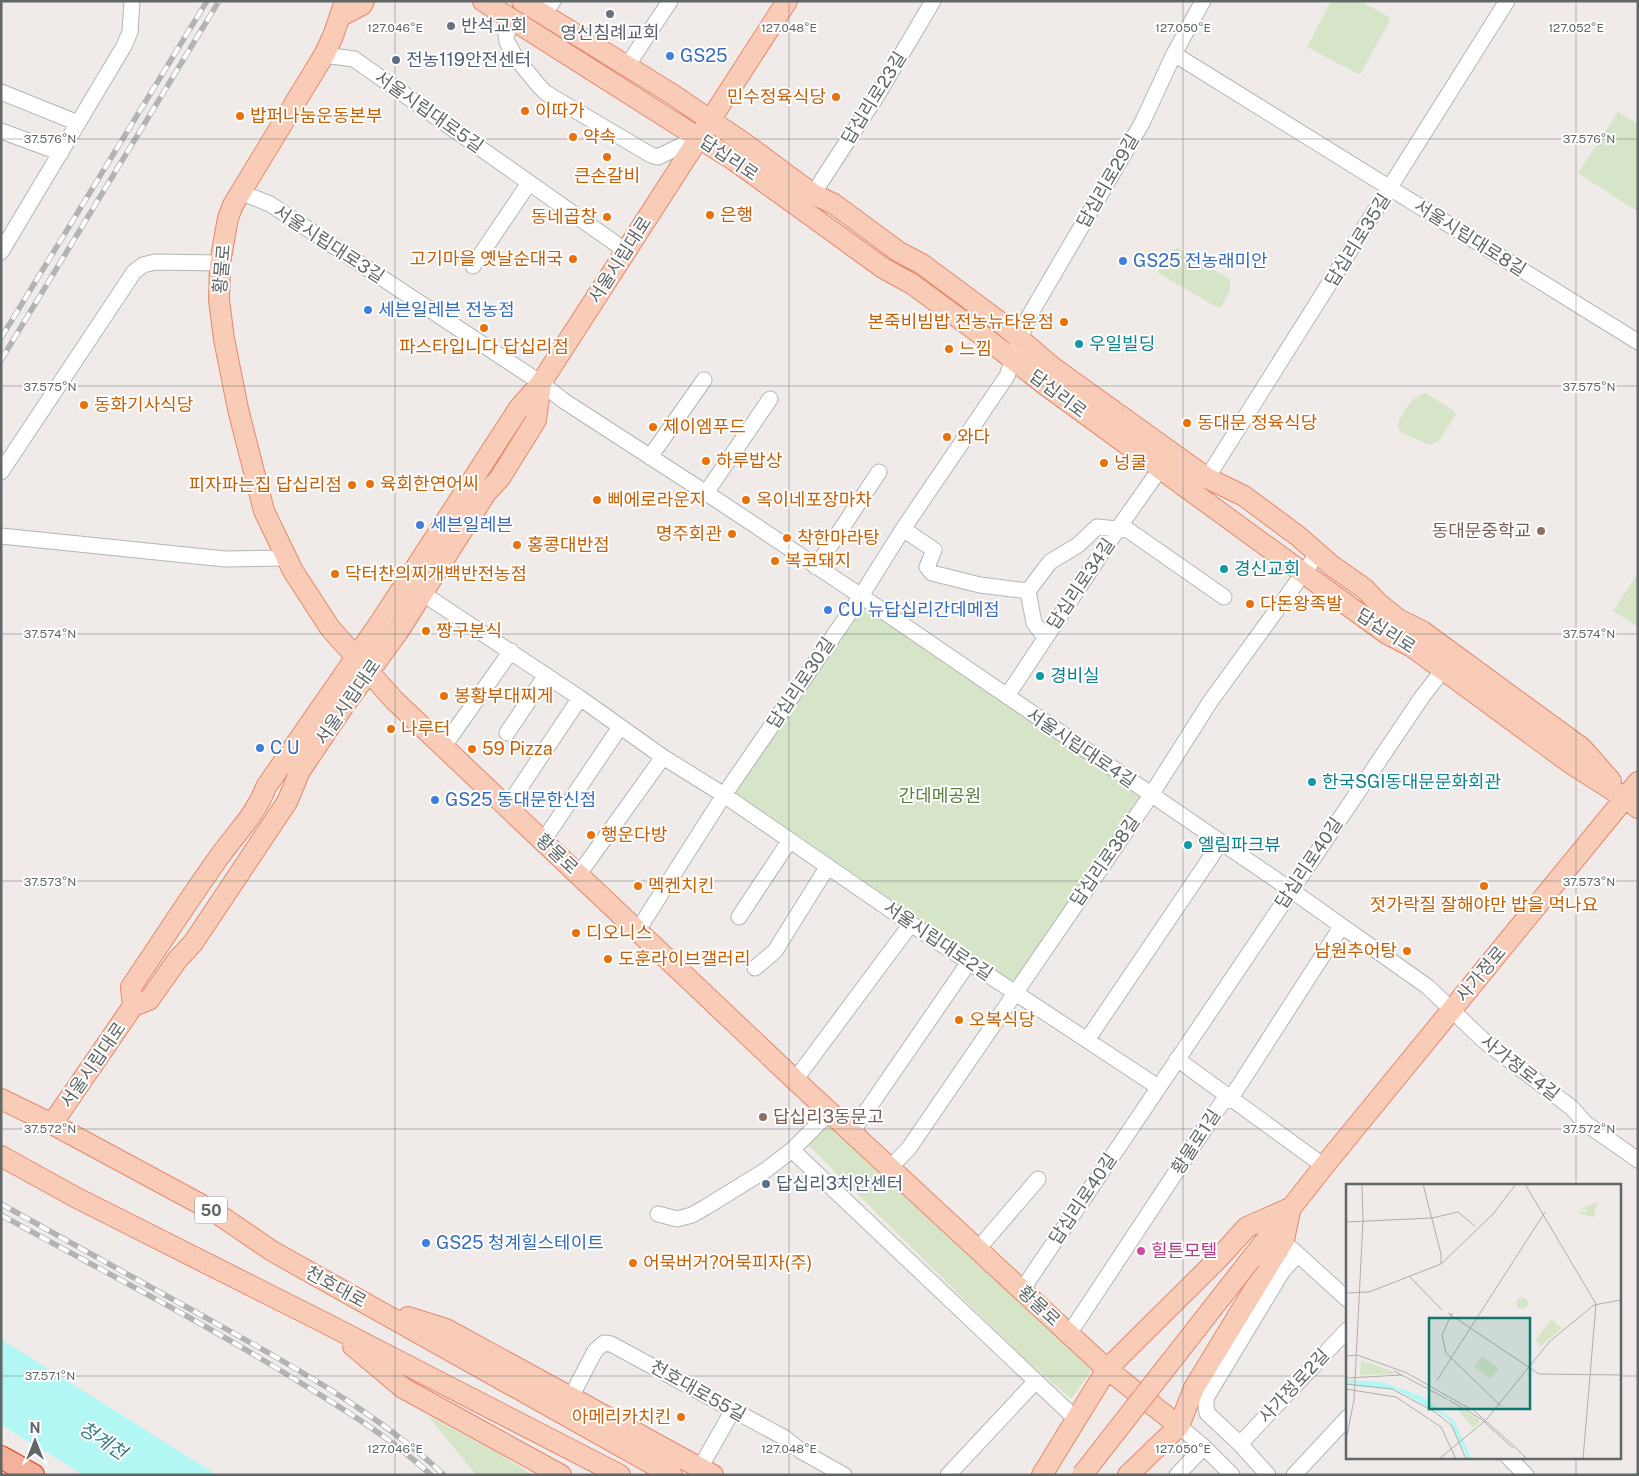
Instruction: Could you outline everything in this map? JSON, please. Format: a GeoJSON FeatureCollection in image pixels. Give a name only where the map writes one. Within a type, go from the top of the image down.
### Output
{"type":"FeatureCollection","features":[{"type":"Feature","properties":{"kind":"highway"},"geometry":{"type":"LineString","coordinates":[[1,1457],[33,1475]]}},
{"type":"Feature","properties":{"kind":"main road"},"geometry":{"type":"LineString","coordinates":[[343,9],[362,5],[364,1]]}},
{"type":"Feature","properties":{"kind":"main road","name":"답십리로"},"geometry":{"type":"LineString","coordinates":[[483,1],[699,137],[883,268],[912,284],[1044,384],[1387,634],[1412,647],[1570,763],[1631,803]]}},
{"type":"Feature","properties":{"kind":"main road","name":"답십리로"},"geometry":{"type":"LineString","coordinates":[[522,1],[549,8],[627,66],[746,144],[813,194],[834,204],[898,252],[922,264],[1000,322],[1056,369],[1207,478],[1244,496],[1365,589],[1377,602],[1398,618],[1422,631],[1582,748],[1631,803]]}},
{"type":"Feature","properties":{"kind":"main road","name":"서울시립대로"},"geometry":{"type":"LineString","coordinates":[[362,665],[381,622],[519,408],[541,383],[787,1]]}},
{"type":"Feature","properties":{"kind":"main road","name":"황물로"},"geometry":{"type":"LineString","coordinates":[[343,9],[324,55],[240,192],[228,218],[220,263],[220,313],[238,409],[264,511],[286,558],[330,628],[394,700],[795,1080],[1069,1334],[1108,1369],[1179,1426]]}},
{"type":"Feature","properties":{"kind":"main road","name":"서울시립대로"},"geometry":{"type":"LineString","coordinates":[[52,1124],[133,1006],[131,987],[222,852],[241,831],[261,801],[266,787],[362,665],[398,632],[486,493],[500,478],[536,420],[541,383]]}},
{"type":"Feature","properties":{"kind":"main road","name":"사가정로"},"geometry":{"type":"LineString","coordinates":[[1082,1475],[1324,1166],[1452,1010],[1631,803],[1638,782]]}},
{"type":"Feature","properties":{"kind":"main road","name":"천호대로"},"geometry":{"type":"LineString","coordinates":[[1,1099],[52,1124],[215,1212],[272,1251],[672,1475]]}},
{"type":"Feature","properties":{"kind":"main road","name":"천호대로"},"geometry":{"type":"LineString","coordinates":[[1,1156],[75,1197],[620,1475]]}},
{"type":"Feature","properties":{"kind":"main road"},"geometry":{"type":"LineString","coordinates":[[1128,1475],[1179,1426],[1194,1388],[1284,1240],[1291,1207]]}},
{"type":"Feature","properties":{"kind":"main road"},"geometry":{"type":"LineString","coordinates":[[1042,1475],[1108,1369],[1218,1259],[1247,1227],[1291,1207]]}},
{"type":"Feature","properties":{"kind":"main road"},"geometry":{"type":"LineString","coordinates":[[366,1303],[446,1329],[706,1471]]}},
{"type":"Feature","properties":{"kind":"main road"},"geometry":{"type":"LineString","coordinates":[[325,1323],[403,1388],[561,1475]]}},
{"type":"Feature","properties":{"kind":"street"},"geometry":{"type":"LineString","coordinates":[[1,252],[128,37],[132,1]]}},
{"type":"Feature","properties":{"kind":"street"},"geometry":{"type":"LineString","coordinates":[[627,66],[670,1]]}},
{"type":"Feature","properties":{"kind":"street","name":"답십리로23길"},"geometry":{"type":"LineString","coordinates":[[813,194],[878,94],[933,1]]}},
{"type":"Feature","properties":{"kind":"street","name":"답십리로29길"},"geometry":{"type":"LineString","coordinates":[[1013,360],[1028,318],[1142,123],[1174,54],[1203,1]]}},
{"type":"Feature","properties":{"kind":"street","name":"답십리로35길"},"geometry":{"type":"LineString","coordinates":[[1207,478],[1507,1]]}},
{"type":"Feature","properties":{"kind":"street"},"geometry":{"type":"LineString","coordinates":[[514,20],[506,35],[507,42],[523,68],[546,92],[651,155],[658,157],[699,137]]}},
{"type":"Feature","properties":{"kind":"street","name":"서울시립대로8길"},"geometry":{"type":"LineString","coordinates":[[1174,54],[1638,342]]}},
{"type":"Feature","properties":{"kind":"street","name":"서울시립대로5길"},"geometry":{"type":"LineString","coordinates":[[324,55],[354,59],[626,251]]}},
{"type":"Feature","properties":{"kind":"street"},"geometry":{"type":"LineString","coordinates":[[1,92],[78,123]]}},
{"type":"Feature","properties":{"kind":"street"},"geometry":{"type":"LineString","coordinates":[[1,131],[61,153]]}},
{"type":"Feature","properties":{"kind":"street"},"geometry":{"type":"LineString","coordinates":[[473,266],[529,183]]}},
{"type":"Feature","properties":{"kind":"street","name":"서울시립대로3길"},"geometry":{"type":"LineString","coordinates":[[240,192],[270,204],[541,383]]}},
{"type":"Feature","properties":{"kind":"street"},"geometry":{"type":"LineString","coordinates":[[1,472],[134,272],[143,265],[155,262],[220,263]]}},
{"type":"Feature","properties":{"kind":"street","name":"답십리로30길"},"geometry":{"type":"LineString","coordinates":[[638,930],[724,795],[1007,376],[1013,360]]}},
{"type":"Feature","properties":{"kind":"street"},"geometry":{"type":"LineString","coordinates":[[650,457],[704,380]]}},
{"type":"Feature","properties":{"kind":"street","name":"서울시립대로4길"},"geometry":{"type":"LineString","coordinates":[[541,383],[564,401],[860,596],[1291,890],[1428,987],[1452,1010]]}},
{"type":"Feature","properties":{"kind":"street"},"geometry":{"type":"LineString","coordinates":[[706,493],[770,399]]}},
{"type":"Feature","properties":{"kind":"street","name":"답십리로34길"},"geometry":{"type":"LineString","coordinates":[[1007,696],[1117,530],[1160,469]]}},
{"type":"Feature","properties":{"kind":"street"},"geometry":{"type":"LineString","coordinates":[[816,567],[879,472]]}},
{"type":"Feature","properties":{"kind":"street","name":"답십리로34길"},"geometry":{"type":"LineString","coordinates":[[1045,637],[1034,623],[1028,591],[1050,562],[1078,545],[1097,527],[1117,530]]}},
{"type":"Feature","properties":{"kind":"street"},"geometry":{"type":"LineString","coordinates":[[903,529],[934,550],[927,567],[932,573],[980,585],[1028,591]]}},
{"type":"Feature","properties":{"kind":"street"},"geometry":{"type":"LineString","coordinates":[[1117,530],[1128,530],[1224,596]]}},
{"type":"Feature","properties":{"kind":"street"},"geometry":{"type":"LineString","coordinates":[[1,536],[226,559],[286,558]]}},
{"type":"Feature","properties":{"kind":"street","name":"답십리로38길"},"geometry":{"type":"LineString","coordinates":[[890,1168],[909,1148],[1014,992],[1151,795],[1210,702],[1318,553]]}},
{"type":"Feature","properties":{"kind":"street","name":"서울시립대로2길"},"geometry":{"type":"LineString","coordinates":[[422,593],[511,651],[663,757],[724,795],[910,924],[1158,1087]]}},
{"type":"Feature","properties":{"kind":"street"},"geometry":{"type":"LineString","coordinates":[[444,746],[511,651]]}},
{"type":"Feature","properties":{"kind":"street","name":"답십리로40길"},"geometry":{"type":"LineString","coordinates":[[1022,1290],[1422,697],[1443,670]]}},
{"type":"Feature","properties":{"kind":"street"},"geometry":{"type":"LineString","coordinates":[[507,733],[546,675]]}},
{"type":"Feature","properties":{"kind":"street"},"geometry":{"type":"LineString","coordinates":[[507,807],[580,698]]}},
{"type":"Feature","properties":{"kind":"street"},"geometry":{"type":"LineString","coordinates":[[543,841],[620,727]]}},
{"type":"Feature","properties":{"kind":"street"},"geometry":{"type":"LineString","coordinates":[[578,874],[663,757]]}},
{"type":"Feature","properties":{"kind":"street"},"geometry":{"type":"LineString","coordinates":[[739,917],[790,840]]}},
{"type":"Feature","properties":{"kind":"street"},"geometry":{"type":"LineString","coordinates":[[1087,1040],[1221,842]]}},
{"type":"Feature","properties":{"kind":"street"},"geometry":{"type":"LineString","coordinates":[[755,968],[776,951],[828,866]]}},
{"type":"Feature","properties":{"kind":"street"},"geometry":{"type":"LineString","coordinates":[[795,1080],[910,924]]}},
{"type":"Feature","properties":{"kind":"street","name":"황물로1길"},"geometry":{"type":"LineString","coordinates":[[1069,1334],[1222,1104],[1231,1098],[1341,927]]}},
{"type":"Feature","properties":{"kind":"street"},"geometry":{"type":"LineString","coordinates":[[852,1132],[969,962]]}},
{"type":"Feature","properties":{"kind":"street","name":"사가정로4길"},"geometry":{"type":"LineString","coordinates":[[1452,1010],[1483,1040],[1572,1108],[1585,1123],[1638,1160]]}},
{"type":"Feature","properties":{"kind":"street"},"geometry":{"type":"LineString","coordinates":[[1177,1059],[1324,1166]]}},
{"type":"Feature","properties":{"kind":"street"},"geometry":{"type":"LineString","coordinates":[[658,1214],[677,1219],[692,1215],[766,1170],[792,1150],[830,1112]]}},
{"type":"Feature","properties":{"kind":"street"},"geometry":{"type":"LineString","coordinates":[[792,1150],[1077,1420]]}},
{"type":"Feature","properties":{"kind":"street"},"geometry":{"type":"LineString","coordinates":[[978,1249],[1038,1179]]}},
{"type":"Feature","properties":{"kind":"street"},"geometry":{"type":"LineString","coordinates":[[1284,1240],[1346,1298]]}},
{"type":"Feature","properties":{"kind":"street"},"geometry":{"type":"LineString","coordinates":[[1268,1475],[1240,1444],[1207,1413],[1206,1398],[1282,1272],[1298,1255]]}},
{"type":"Feature","properties":{"kind":"street","name":"사가정로2길"},"geometry":{"type":"LineString","coordinates":[[1240,1444],[1346,1331]]}},
{"type":"Feature","properties":{"kind":"street","name":"천호대로55길"},"geometry":{"type":"LineString","coordinates":[[571,1397],[595,1351],[604,1343],[618,1347],[786,1438],[801,1450],[844,1475]]}},
{"type":"Feature","properties":{"kind":"street"},"geometry":{"type":"LineString","coordinates":[[948,1475],[1035,1382]]}},
{"type":"Feature","properties":{"kind":"street"},"geometry":{"type":"LineString","coordinates":[[706,1471],[732,1410]]}},
{"type":"Feature","properties":{"kind":"street"},"geometry":{"type":"LineString","coordinates":[[1294,1475],[1346,1419]]}},
{"type":"Feature","properties":{"kind":"street","name":"황물로"},"geometry":{"type":"LineString","coordinates":[[1179,1426],[1204,1447],[1232,1475]]}},
{"type":"Feature","properties":{"kind":"street"},"geometry":{"type":"LineString","coordinates":[[1177,1475],[1204,1447]]}},
{"type":"Feature","properties":{"kind":"street"},"geometry":{"type":"LineString","coordinates":[[1509,1458],[1526,1475]]}},
{"type":"Feature","properties":{"kind":"green space"},"geometry":{"type":"Polygon","coordinates":[[[1331,1],[1360,1],[1391,18],[1360,75],[1307,47],[1331,1]]]}},
{"type":"Feature","properties":{"kind":"green space"},"geometry":{"type":"Polygon","coordinates":[[[1618,112],[1638,124],[1638,212],[1578,173],[1618,112]]]}},
{"type":"Feature","properties":{"kind":"green space"},"geometry":{"type":"Polygon","coordinates":[[[1178,248],[1230,279],[1230,291],[1220,309],[1158,273],[1165,253],[1178,248]]]}},
{"type":"Feature","properties":{"kind":"green space"},"geometry":{"type":"Polygon","coordinates":[[[1425,393],[1453,410],[1456,415],[1438,442],[1429,445],[1401,432],[1398,428],[1401,417],[1407,407],[1415,398],[1425,393]]]}},
{"type":"Feature","properties":{"kind":"green space"},"geometry":{"type":"Polygon","coordinates":[[[1638,573],[1638,627],[1613,611],[1638,573]]]}},
{"type":"Feature","properties":{"kind":"green space","name":"간데메공원"},"geometry":{"type":"Polygon","coordinates":[[[864,606],[1145,798],[1016,985],[735,793],[864,606]]]}},
{"type":"Feature","properties":{"kind":"green space"},"geometry":{"type":"Polygon","coordinates":[[[824,1122],[1095,1366],[1071,1399],[1013,1348],[807,1144],[824,1122]]]}},
{"type":"Feature","properties":{"kind":"green space"},"geometry":{"type":"Polygon","coordinates":[[[428,1416],[492,1450],[533,1475],[476,1475],[428,1416]]]}},
{"type":"Feature","properties":{"kind":"water","name":"청계천"},"geometry":{"type":"Polygon","coordinates":[[[1,1339],[217,1475],[84,1475],[1,1425],[1,1339]]]}},
{"type":"Feature","properties":{"kind":"railway"},"geometry":{"type":"LineString","coordinates":[[1,338],[207,1]]}},
{"type":"Feature","properties":{"kind":"railway"},"geometry":{"type":"LineString","coordinates":[[1,360],[219,1]]}},
{"type":"Feature","properties":{"kind":"railway"},"geometry":{"type":"LineString","coordinates":[[1,1204],[301,1372],[362,1410],[418,1452],[444,1475]]}},
{"type":"Feature","properties":{"kind":"railway"},"geometry":{"type":"LineString","coordinates":[[1,1215],[182,1313],[288,1375],[380,1434],[431,1475]]}},
{"type":"Feature","properties":{"kind":"place","name":"영신침례교회"},"geometry":{"type":"Point","coordinates":[610,14]}},
{"type":"Feature","properties":{"kind":"place","name":"반석교회"},"geometry":{"type":"Point","coordinates":[451,26]}},
{"type":"Feature","properties":{"kind":"place","name":"GS25"},"geometry":{"type":"Point","coordinates":[670,56]}},
{"type":"Feature","properties":{"kind":"place","name":"전농119안전센터"},"geometry":{"type":"Point","coordinates":[396,60]}},
{"type":"Feature","properties":{"kind":"place","name":"민수정육식당"},"geometry":{"type":"Point","coordinates":[836,97]}},
{"type":"Feature","properties":{"kind":"place","name":"이따가"},"geometry":{"type":"Point","coordinates":[525,111]}},
{"type":"Feature","properties":{"kind":"place","name":"밥퍼나눔운동본부"},"geometry":{"type":"Point","coordinates":[240,116]}},
{"type":"Feature","properties":{"kind":"place","name":"약속"},"geometry":{"type":"Point","coordinates":[573,137]}},
{"type":"Feature","properties":{"kind":"place","name":"큰손갈비"},"geometry":{"type":"Point","coordinates":[607,157]}},
{"type":"Feature","properties":{"kind":"place","name":"은행"},"geometry":{"type":"Point","coordinates":[710,215]}},
{"type":"Feature","properties":{"kind":"place","name":"동네곱창"},"geometry":{"type":"Point","coordinates":[607,217]}},
{"type":"Feature","properties":{"kind":"place","name":"고기마을 옛날순대국"},"geometry":{"type":"Point","coordinates":[573,259]}},
{"type":"Feature","properties":{"kind":"place","name":"GS25 전농래미안"},"geometry":{"type":"Point","coordinates":[1123,261]}},
{"type":"Feature","properties":{"kind":"place","name":"세븐일레븐 전농점"},"geometry":{"type":"Point","coordinates":[368,310]}},
{"type":"Feature","properties":{"kind":"place","name":"본죽비빔밥 전농뉴타운점"},"geometry":{"type":"Point","coordinates":[1064,322]}},
{"type":"Feature","properties":{"kind":"place","name":"파스타입니다 답십리점"},"geometry":{"type":"Point","coordinates":[484,328]}},
{"type":"Feature","properties":{"kind":"place","name":"우일빌딩"},"geometry":{"type":"Point","coordinates":[1079,344]}},
{"type":"Feature","properties":{"kind":"place","name":"느낌"},"geometry":{"type":"Point","coordinates":[949,349]}},
{"type":"Feature","properties":{"kind":"place","name":"동화기사식당"},"geometry":{"type":"Point","coordinates":[84,405]}},
{"type":"Feature","properties":{"kind":"place","name":"동대문 정육식당"},"geometry":{"type":"Point","coordinates":[1187,423]}},
{"type":"Feature","properties":{"kind":"place","name":"제이엠푸드"},"geometry":{"type":"Point","coordinates":[653,427]}},
{"type":"Feature","properties":{"kind":"place","name":"와다"},"geometry":{"type":"Point","coordinates":[947,437]}},
{"type":"Feature","properties":{"kind":"place","name":"하루밥상"},"geometry":{"type":"Point","coordinates":[706,461]}},
{"type":"Feature","properties":{"kind":"place","name":"넝쿨"},"geometry":{"type":"Point","coordinates":[1104,463]}},
{"type":"Feature","properties":{"kind":"place","name":"육회한연어씨"},"geometry":{"type":"Point","coordinates":[370,484]}},
{"type":"Feature","properties":{"kind":"place","name":"피자파는집 답십리점"},"geometry":{"type":"Point","coordinates":[352,485]}},
{"type":"Feature","properties":{"kind":"place","name":"삐에로라운지"},"geometry":{"type":"Point","coordinates":[597,500]}},
{"type":"Feature","properties":{"kind":"place","name":"옥이네포장마차"},"geometry":{"type":"Point","coordinates":[746,500]}},
{"type":"Feature","properties":{"kind":"place","name":"세븐일레븐"},"geometry":{"type":"Point","coordinates":[420,525]}},
{"type":"Feature","properties":{"kind":"place","name":"동대문중학교"},"geometry":{"type":"Point","coordinates":[1541,531]}},
{"type":"Feature","properties":{"kind":"place","name":"명주회관"},"geometry":{"type":"Point","coordinates":[732,534]}},
{"type":"Feature","properties":{"kind":"place","name":"착한마라탕"},"geometry":{"type":"Point","coordinates":[787,538]}},
{"type":"Feature","properties":{"kind":"place","name":"홍콩대반점"},"geometry":{"type":"Point","coordinates":[517,545]}},
{"type":"Feature","properties":{"kind":"place","name":"복코돼지"},"geometry":{"type":"Point","coordinates":[775,561]}},
{"type":"Feature","properties":{"kind":"place","name":"경신교회"},"geometry":{"type":"Point","coordinates":[1224,569]}},
{"type":"Feature","properties":{"kind":"place","name":"닥터찬의찌개백반전농점"},"geometry":{"type":"Point","coordinates":[335,574]}},
{"type":"Feature","properties":{"kind":"place","name":"다돈왕족발"},"geometry":{"type":"Point","coordinates":[1250,604]}},
{"type":"Feature","properties":{"kind":"place","name":"CU 뉴답십리간데메점"},"geometry":{"type":"Point","coordinates":[828,610]}},
{"type":"Feature","properties":{"kind":"place","name":"짱구분식"},"geometry":{"type":"Point","coordinates":[426,631]}},
{"type":"Feature","properties":{"kind":"place","name":"경비실"},"geometry":{"type":"Point","coordinates":[1040,676]}},
{"type":"Feature","properties":{"kind":"place","name":"봉황부대찌게"},"geometry":{"type":"Point","coordinates":[444,696]}},
{"type":"Feature","properties":{"kind":"place","name":"나루터"},"geometry":{"type":"Point","coordinates":[391,729]}},
{"type":"Feature","properties":{"kind":"place","name":"C U"},"geometry":{"type":"Point","coordinates":[260,748]}},
{"type":"Feature","properties":{"kind":"place","name":"59 Pizza"},"geometry":{"type":"Point","coordinates":[472,749]}},
{"type":"Feature","properties":{"kind":"place","name":"한국SGI동대문문화회관"},"geometry":{"type":"Point","coordinates":[1312,782]}},
{"type":"Feature","properties":{"kind":"place","name":"GS25 동대문한신점"},"geometry":{"type":"Point","coordinates":[435,800]}},
{"type":"Feature","properties":{"kind":"place","name":"행운다방"},"geometry":{"type":"Point","coordinates":[591,835]}},
{"type":"Feature","properties":{"kind":"place","name":"엘림파크뷰"},"geometry":{"type":"Point","coordinates":[1188,845]}},
{"type":"Feature","properties":{"kind":"place","name":"멕켄치킨"},"geometry":{"type":"Point","coordinates":[638,886]}},
{"type":"Feature","properties":{"kind":"place","name":"젓가락질 잘해야만 밥을 먹나요"},"geometry":{"type":"Point","coordinates":[1484,886]}},
{"type":"Feature","properties":{"kind":"place","name":"디오니스"},"geometry":{"type":"Point","coordinates":[576,933]}},
{"type":"Feature","properties":{"kind":"place","name":"남원추어탕"},"geometry":{"type":"Point","coordinates":[1407,951]}},
{"type":"Feature","properties":{"kind":"place","name":"도훈라이브갤러리"},"geometry":{"type":"Point","coordinates":[608,959]}},
{"type":"Feature","properties":{"kind":"place","name":"오복식당"},"geometry":{"type":"Point","coordinates":[959,1020]}},
{"type":"Feature","properties":{"kind":"place","name":"답십리3동문고"},"geometry":{"type":"Point","coordinates":[763,1117]}},
{"type":"Feature","properties":{"kind":"place","name":"답십리3치안센터"},"geometry":{"type":"Point","coordinates":[766,1184]}},
{"type":"Feature","properties":{"kind":"place","name":"GS25 청계힐스테이트"},"geometry":{"type":"Point","coordinates":[426,1243]}},
{"type":"Feature","properties":{"kind":"place","name":"힐튼모텔"},"geometry":{"type":"Point","coordinates":[1141,1251]}},
{"type":"Feature","properties":{"kind":"place","name":"어묵버거?어묵피자(주)"},"geometry":{"type":"Point","coordinates":[633,1263]}},
{"type":"Feature","properties":{"kind":"place","name":"아메리카치킨"},"geometry":{"type":"Point","coordinates":[681,1417]}}]}
